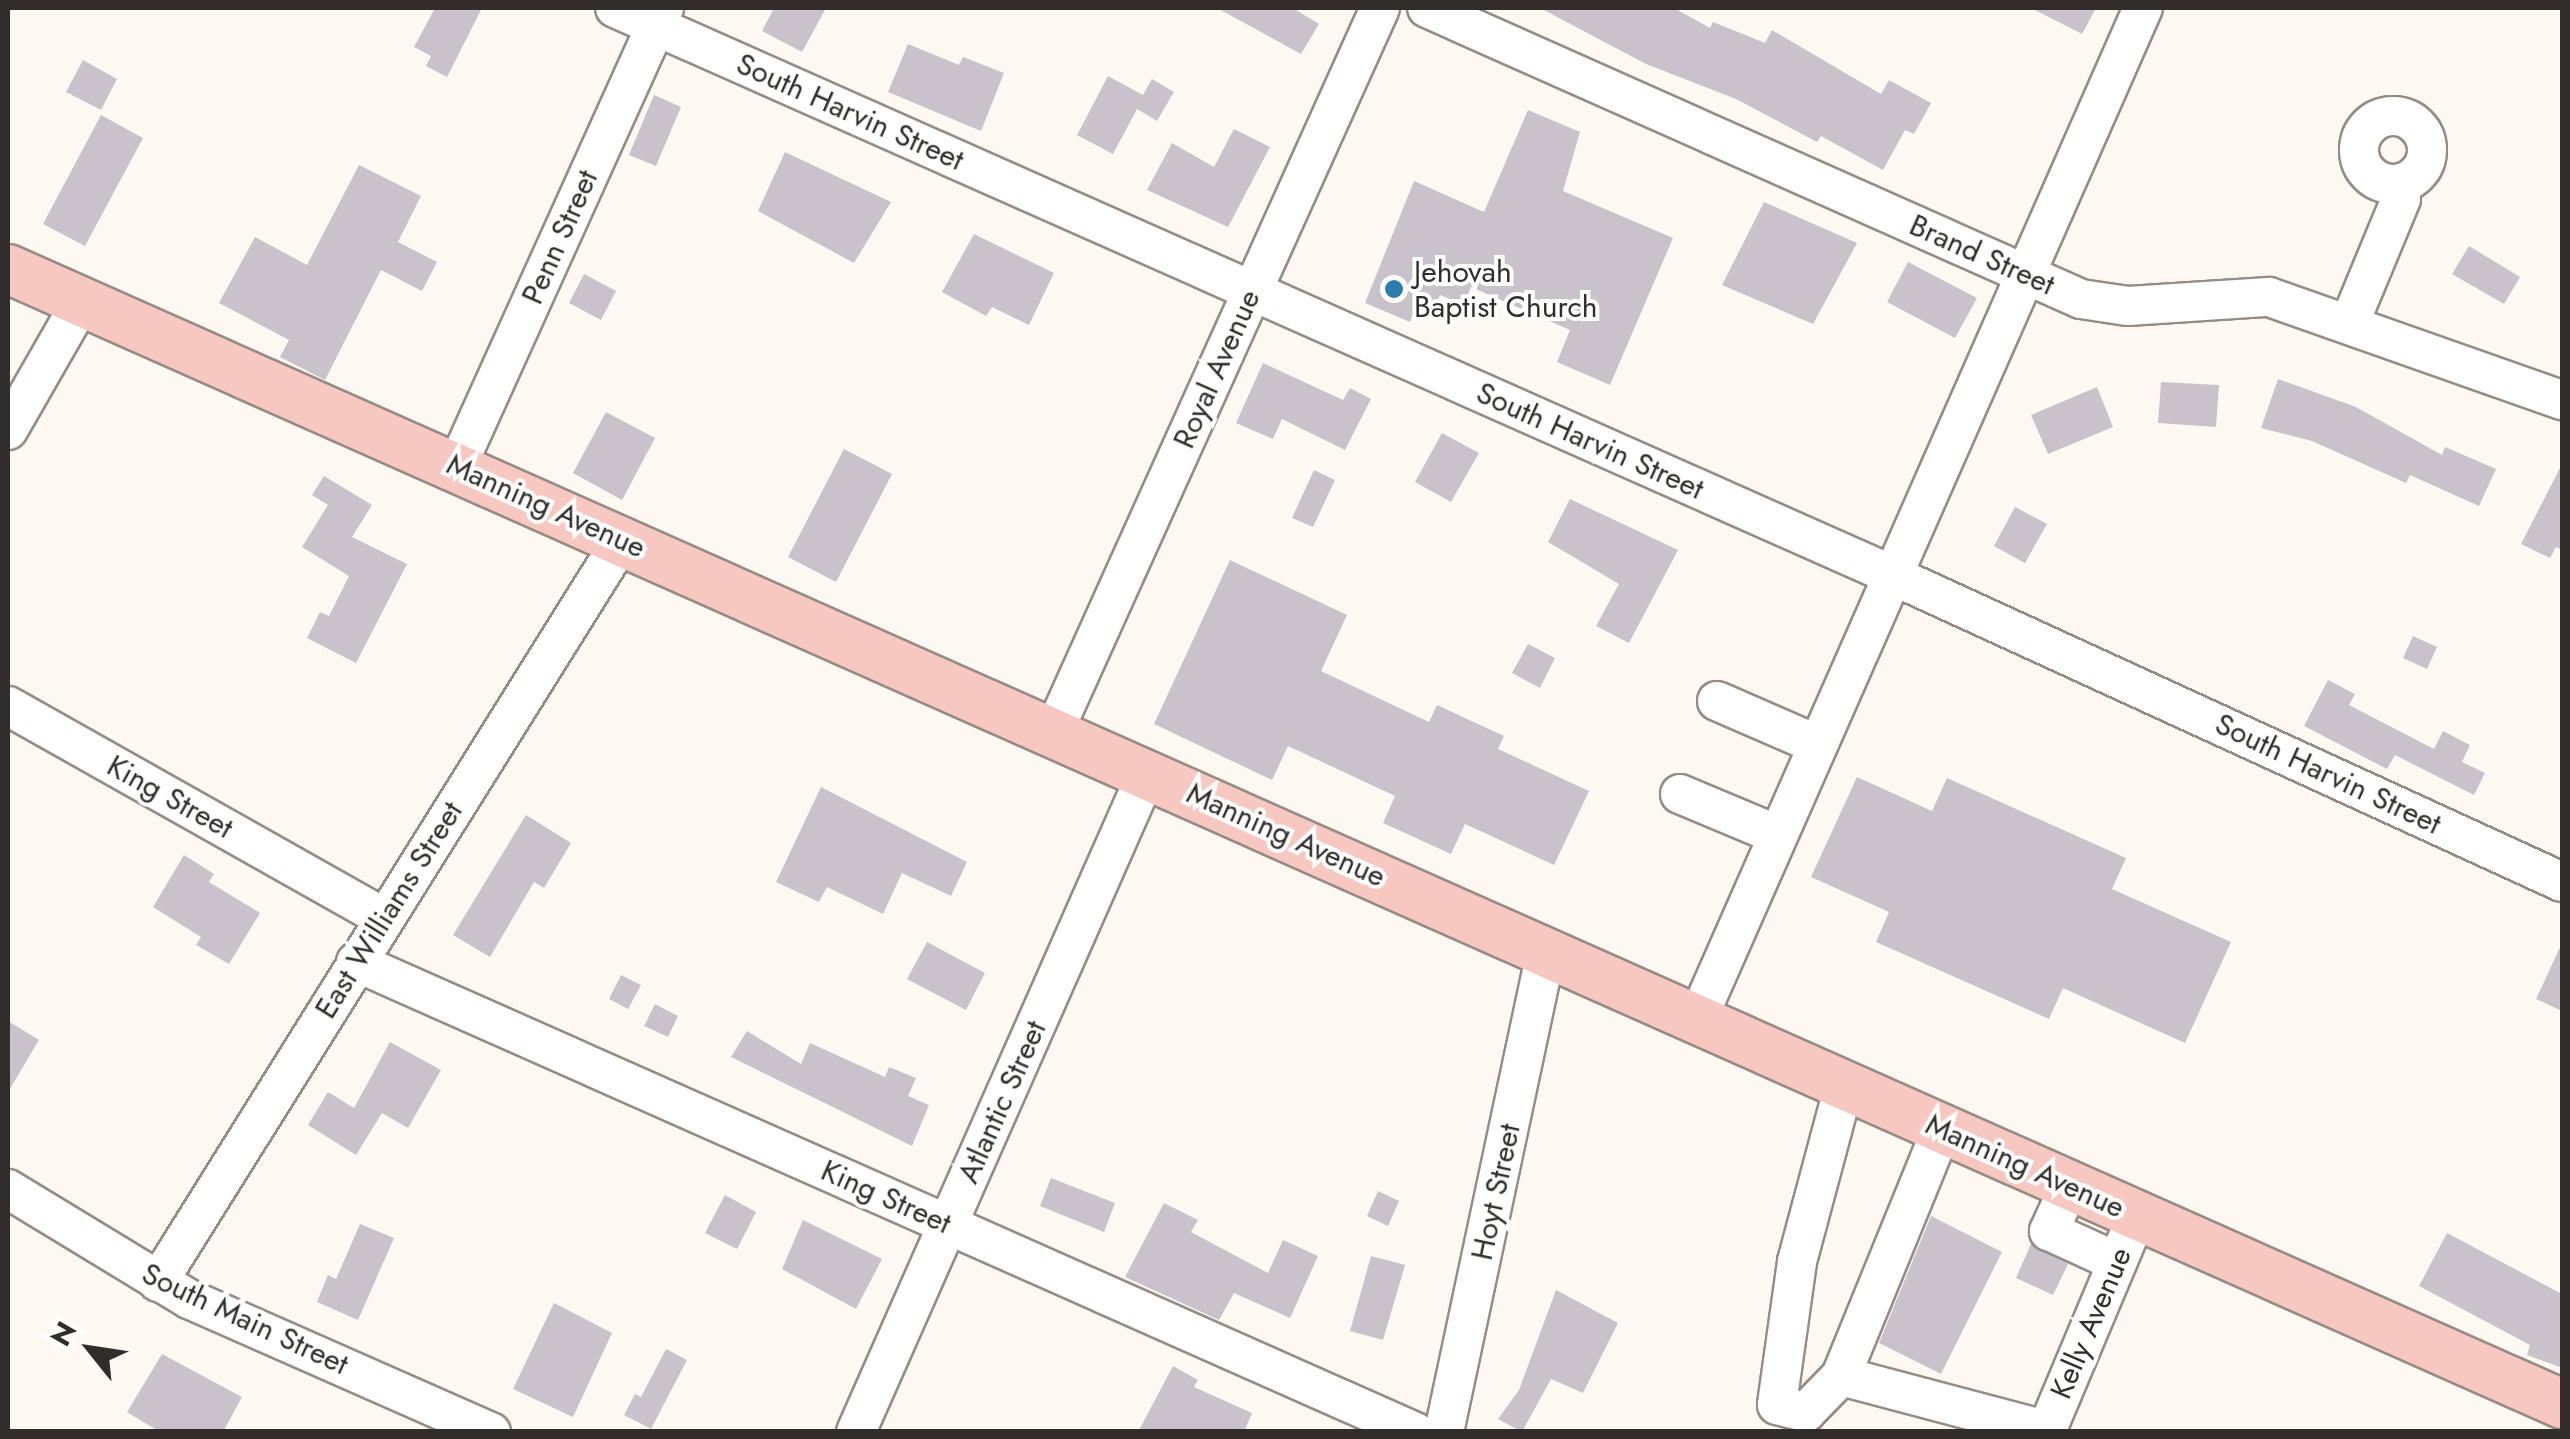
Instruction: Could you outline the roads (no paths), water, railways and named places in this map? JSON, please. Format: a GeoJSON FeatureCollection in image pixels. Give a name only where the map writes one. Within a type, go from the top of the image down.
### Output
{"type":"FeatureCollection","features":[{"type":"Feature","properties":{"kind":"main road","name":"Manning Avenue"},"geometry":{"type":"LineString","coordinates":[[8,268],[2562,1404]]}},
{"type":"Feature","properties":{"kind":"street","name":"South Harvin Street"},"geometry":{"type":"LineString","coordinates":[[615,8],[660,17],[1253,290],[1892,575],[2562,882]]}},
{"type":"Feature","properties":{"kind":"street","name":"Royal Avenue"},"geometry":{"type":"LineString","coordinates":[[1054,730],[1380,8]]}},
{"type":"Feature","properties":{"kind":"street","name":"Brand Street"},"geometry":{"type":"LineString","coordinates":[[1426,8],[2024,275],[2103,303],[2269,297],[2350,322],[2562,400]]}},
{"type":"Feature","properties":{"kind":"street"},"geometry":{"type":"LineString","coordinates":[[1697,1020],[2142,8]]}},
{"type":"Feature","properties":{"kind":"street","name":"Penn Street"},"geometry":{"type":"LineString","coordinates":[[457,466],[660,17]]}},
{"type":"Feature","properties":{"kind":"street"},"geometry":{"type":"LineString","coordinates":[[2350,322],[2401,199],[2398,184]]}},
{"type":"Feature","properties":{"kind":"street"},"geometry":{"type":"LineString","coordinates":[[8,430],[82,301]]}},
{"type":"Feature","properties":{"kind":"street","name":"East Williams Street"},"geometry":{"type":"LineString","coordinates":[[158,1282],[622,540]]}},
{"type":"Feature","properties":{"kind":"street"},"geometry":{"type":"LineString","coordinates":[[1717,701],[1818,745]]}},
{"type":"Feature","properties":{"kind":"street","name":"King Street"},"geometry":{"type":"LineString","coordinates":[[8,706],[384,918]]}},
{"type":"Feature","properties":{"kind":"street","name":"Atlantic Street"},"geometry":{"type":"LineString","coordinates":[[856,1432],[1148,773]]}},
{"type":"Feature","properties":{"kind":"street"},"geometry":{"type":"LineString","coordinates":[[1680,794],[1778,835]]}},
{"type":"Feature","properties":{"kind":"street","name":"Hoyt Street"},"geometry":{"type":"LineString","coordinates":[[1444,1432],[1546,952]]}},
{"type":"Feature","properties":{"kind":"street","name":"King Street"},"geometry":{"type":"LineString","coordinates":[[356,962],[1415,1432]]}},
{"type":"Feature","properties":{"kind":"street"},"geometry":{"type":"LineString","coordinates":[[1844,1086],[1797,1262],[1777,1405],[1806,1412],[1841,1376],[1942,1128]]}},
{"type":"Feature","properties":{"kind":"street"},"geometry":{"type":"LineString","coordinates":[[2070,1186],[2050,1231],[2117,1262]]}},
{"type":"Feature","properties":{"kind":"street","name":"South Main Street"},"geometry":{"type":"LineString","coordinates":[[8,1189],[158,1282],[491,1432]]}},
{"type":"Feature","properties":{"kind":"street","name":"Kelly Avenue"},"geometry":{"type":"LineString","coordinates":[[2046,1431],[2137,1215]]}},
{"type":"Feature","properties":{"kind":"street"},"geometry":{"type":"LineString","coordinates":[[1841,1376],[2046,1431]]}},
{"type":"Feature","properties":{"kind":"place","name":"Jehovah Baptist Church"},"geometry":{"type":"Point","coordinates":[1394,289]}}]}
